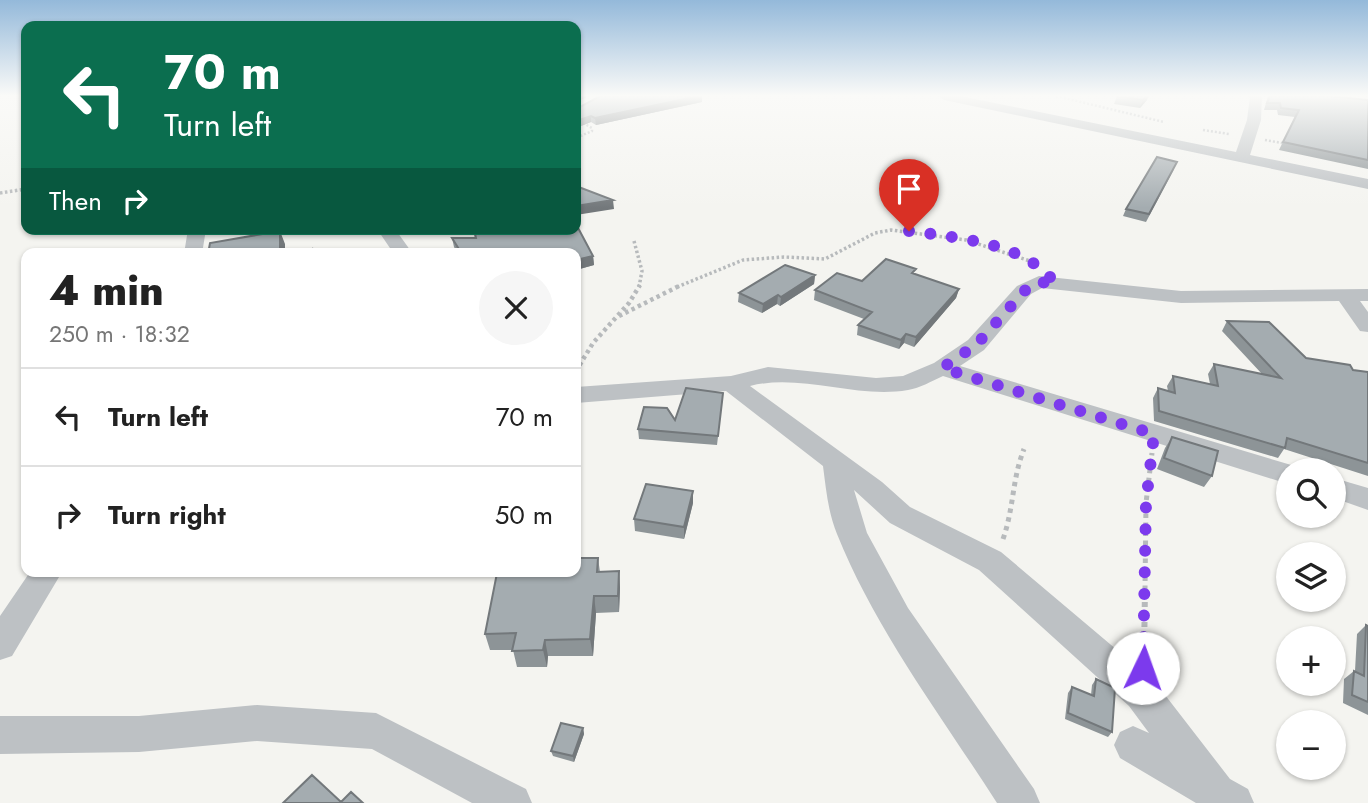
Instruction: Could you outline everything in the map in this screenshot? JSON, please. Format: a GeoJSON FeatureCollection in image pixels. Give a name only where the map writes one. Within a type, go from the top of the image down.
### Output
{"type":"FeatureCollection","features":[{"type":"Feature","properties":{"kind":"street"},"geometry":{"type":"LineString","coordinates":[[1124,133],[1368,184]]}},
{"type":"Feature","properties":{"kind":"street"},"geometry":{"type":"LineString","coordinates":[[1242,158],[1249,133]]}},
{"type":"Feature","properties":{"kind":"street"},"geometry":{"type":"LineString","coordinates":[[581,395],[731,383],[768,374],[876,385],[907,383],[942,368],[976,345],[1030,285],[1039,282],[1181,297],[1368,295]]}},
{"type":"Feature","properties":{"kind":"street"},"geometry":{"type":"LineString","coordinates":[[1345,296],[1368,326]]}},
{"type":"Feature","properties":{"kind":"street"},"geometry":{"type":"LineString","coordinates":[[942,368],[1276,470]]}},
{"type":"Feature","properties":{"kind":"street"},"geometry":{"type":"LineString","coordinates":[[731,383],[872,489],[900,516],[990,561],[1142,694],[1225,797]]}},
{"type":"Feature","properties":{"kind":"street"},"geometry":{"type":"LineString","coordinates":[[836,464],[842,503],[852,534],[896,618],[1020,803]]}},
{"type":"Feature","properties":{"kind":"street"},"geometry":{"type":"LineString","coordinates":[[1346,492],[1368,499]]}},
{"type":"Feature","properties":{"kind":"street"},"geometry":{"type":"LineString","coordinates":[[0,645],[10,616],[43,577]]}},
{"type":"Feature","properties":{"kind":"street"},"geometry":{"type":"LineString","coordinates":[[0,735],[139,734],[257,723],[376,732],[512,803]]}},
{"type":"Feature","properties":{"kind":"street"},"geometry":{"type":"LineString","coordinates":[[1133,745],[1225,797]]}},
{"type":"Feature","properties":{"kind":"path"},"geometry":{"type":"LineString","coordinates":[[1223,133],[1295,145]]}},
{"type":"Feature","properties":{"kind":"path"},"geometry":{"type":"LineString","coordinates":[[0,193],[21,190]]}},
{"type":"Feature","properties":{"kind":"path"},"geometry":{"type":"LineString","coordinates":[[620,316],[678,286],[743,260],[784,257],[825,259],[875,233],[891,230],[966,240],[1032,260],[1046,270],[1056,284]]}},
{"type":"Feature","properties":{"kind":"path"},"geometry":{"type":"LineString","coordinates":[[581,363],[600,334],[630,305],[643,272],[634,241]]}},
{"type":"Feature","properties":{"kind":"path"},"geometry":{"type":"LineString","coordinates":[[1142,694],[1147,589],[1146,503],[1154,434]]}},
{"type":"Feature","properties":{"kind":"path"},"geometry":{"type":"LineString","coordinates":[[990,561],[1006,533],[1012,514],[1015,471],[1024,449]]}},
{"type":"Feature","properties":{"kind":"building"},"geometry":{"type":"Polygon","coordinates":[[[1287,133],[1368,133],[1368,160],[1283,142],[1287,133]]]}},
{"type":"Feature","properties":{"kind":"building"},"geometry":{"type":"Polygon","coordinates":[[[1157,157],[1177,162],[1149,214],[1126,209],[1157,157]]]}},
{"type":"Feature","properties":{"kind":"building"},"geometry":{"type":"Polygon","coordinates":[[[581,188],[613,200],[581,205],[581,188]]]}},
{"type":"Feature","properties":{"kind":"building"},"geometry":{"type":"Polygon","coordinates":[[[581,233],[593,256],[581,259],[581,248],[458,248],[452,238],[476,238],[475,235],[581,233]]]}},
{"type":"Feature","properties":{"kind":"building"},"geometry":{"type":"Polygon","coordinates":[[[257,235],[280,235],[280,248],[209,248],[210,243],[257,235]]]}},
{"type":"Feature","properties":{"kind":"building"},"geometry":{"type":"Polygon","coordinates":[[[886,259],[916,269],[912,273],[959,289],[916,337],[906,334],[901,340],[858,325],[872,312],[815,290],[837,273],[862,281],[886,259]]]}},
{"type":"Feature","properties":{"kind":"building"},"geometry":{"type":"Polygon","coordinates":[[[785,265],[815,275],[781,297],[778,295],[763,304],[739,293],[785,265]]]}},
{"type":"Feature","properties":{"kind":"building"},"geometry":{"type":"Polygon","coordinates":[[[1227,321],[1269,322],[1306,358],[1350,365],[1353,370],[1368,372],[1368,463],[1287,438],[1285,448],[1159,411],[1158,388],[1175,393],[1173,376],[1218,386],[1214,364],[1281,378],[1227,321]]]}},
{"type":"Feature","properties":{"kind":"building"},"geometry":{"type":"Polygon","coordinates":[[[686,388],[723,393],[718,436],[638,429],[644,407],[667,408],[675,420],[686,388]]]}},
{"type":"Feature","properties":{"kind":"building"},"geometry":{"type":"Polygon","coordinates":[[[1172,437],[1218,451],[1212,476],[1164,458],[1172,437]]]}},
{"type":"Feature","properties":{"kind":"building"},"geometry":{"type":"Polygon","coordinates":[[[646,484],[693,491],[684,527],[634,519],[646,484]]]}},
{"type":"Feature","properties":{"kind":"building"},"geometry":{"type":"Polygon","coordinates":[[[581,558],[598,558],[597,572],[619,571],[618,596],[594,596],[590,639],[545,640],[543,650],[512,651],[516,633],[485,634],[496,577],[581,577],[581,558]]]}},
{"type":"Feature","properties":{"kind":"building"},"geometry":{"type":"Polygon","coordinates":[[[1366,625],[1368,702],[1352,695],[1354,671],[1364,676],[1366,625]]]}},
{"type":"Feature","properties":{"kind":"building"},"geometry":{"type":"Polygon","coordinates":[[[1096,679],[1115,688],[1112,732],[1068,713],[1072,687],[1094,696],[1096,679]]]}},
{"type":"Feature","properties":{"kind":"building"},"geometry":{"type":"Polygon","coordinates":[[[561,723],[583,728],[573,756],[551,751],[561,723]]]}},
{"type":"Feature","properties":{"kind":"building"},"geometry":{"type":"Polygon","coordinates":[[[312,775],[341,802],[351,792],[363,803],[283,803],[312,775]]]}},
{"type":"Feature","properties":{"kind":"route"},"geometry":{"type":"LineString","coordinates":[[909,231],[966,240],[1032,260],[1046,270],[1056,284],[1039,282],[1030,285],[976,345],[942,368],[1154,434],[1146,503],[1147,589],[1143,668]]}}]}
